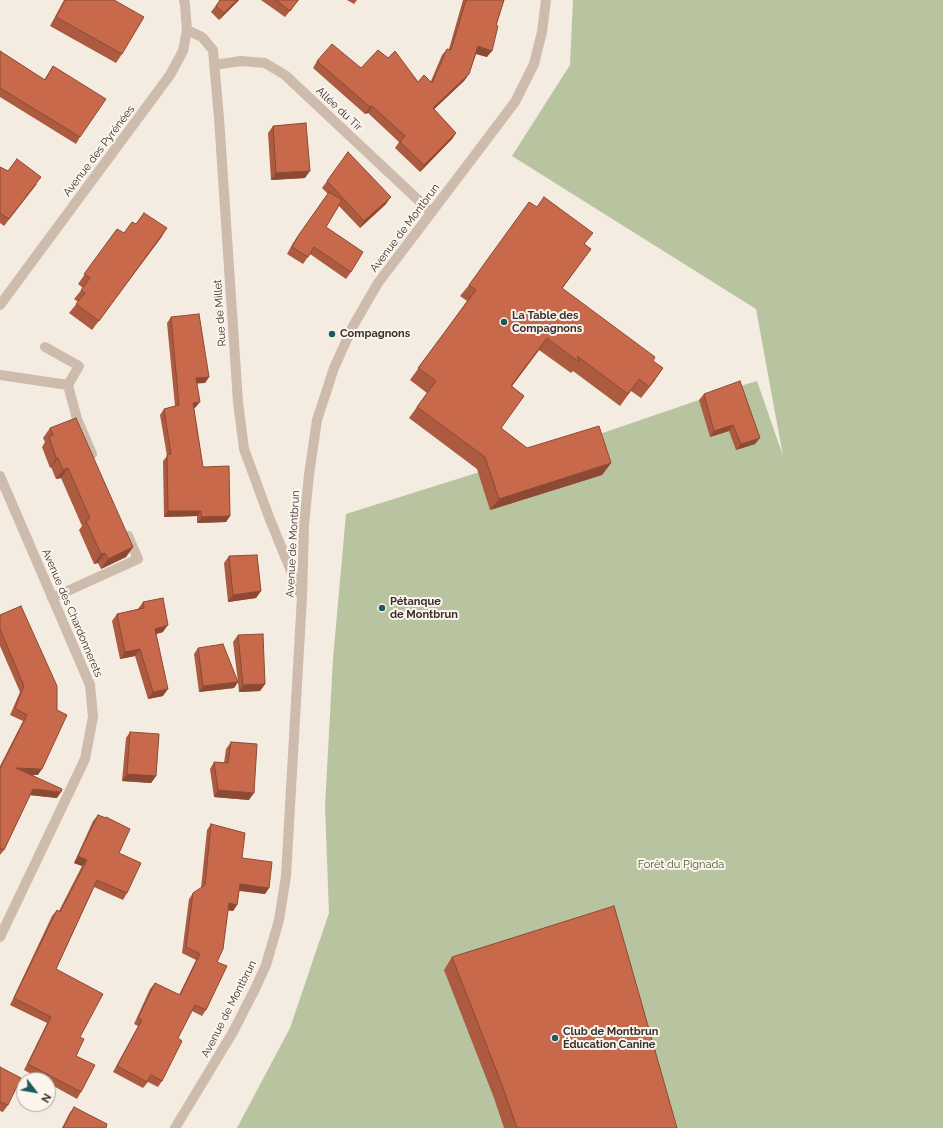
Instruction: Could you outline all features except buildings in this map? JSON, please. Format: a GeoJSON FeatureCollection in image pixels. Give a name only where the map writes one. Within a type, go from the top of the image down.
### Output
{"type":"FeatureCollection","features":[{"type":"Feature","properties":{"kind":"street","name":"Avenue des Pyrénées"},"geometry":{"type":"LineString","coordinates":[[0,305],[170,76],[183,52],[187,30],[184,0]]}},
{"type":"Feature","properties":{"kind":"street","name":"Avenue de Montbrun"},"geometry":{"type":"LineString","coordinates":[[175,1128],[226,1044],[255,990],[266,965],[279,920],[286,876],[302,597],[304,525],[317,420],[334,368],[353,326],[378,283],[516,102],[534,64],[542,32],[546,0]]}},
{"type":"Feature","properties":{"kind":"street","name":"Rue de Millet"},"geometry":{"type":"LineString","coordinates":[[187,30],[202,37],[212,50],[219,126],[238,402],[244,449],[269,517],[302,597]]}},
{"type":"Feature","properties":{"kind":"street","name":"Allée du Tir"},"geometry":{"type":"LineString","coordinates":[[214,65],[241,61],[265,63],[285,75],[431,212]]}},
{"type":"Feature","properties":{"kind":"street"},"geometry":{"type":"LineString","coordinates":[[45,347],[79,366],[68,385],[77,419],[95,461]]}},
{"type":"Feature","properties":{"kind":"street"},"geometry":{"type":"LineString","coordinates":[[0,375],[68,385]]}},
{"type":"Feature","properties":{"kind":"street","name":"Avenue des Chardonnerets"},"geometry":{"type":"LineString","coordinates":[[0,476],[90,685],[93,717],[85,759],[0,937]]}},
{"type":"Feature","properties":{"kind":"street"},"geometry":{"type":"LineString","coordinates":[[52,598],[138,559],[122,524]]}},
{"type":"Feature","properties":{"kind":"green space","name":"Forêt du Pignada"},"geometry":{"type":"Polygon","coordinates":[[[573,0],[943,0],[943,1128],[237,1128],[290,1028],[329,913],[325,806],[333,659],[346,514],[591,437],[757,381],[783,456],[756,309],[512,156],[570,65],[573,0]]]}},
{"type":"Feature","properties":{"kind":"place","name":"La Table des Compagnons"},"geometry":{"type":"Point","coordinates":[504,322]}},
{"type":"Feature","properties":{"kind":"place","name":"Compagnons"},"geometry":{"type":"Point","coordinates":[332,334]}},
{"type":"Feature","properties":{"kind":"place","name":"Pétanque de Montbrun"},"geometry":{"type":"Point","coordinates":[382,608]}},
{"type":"Feature","properties":{"kind":"place","name":"Club de Montbrun Éducation Canine"},"geometry":{"type":"Point","coordinates":[555,1038]}}]}
